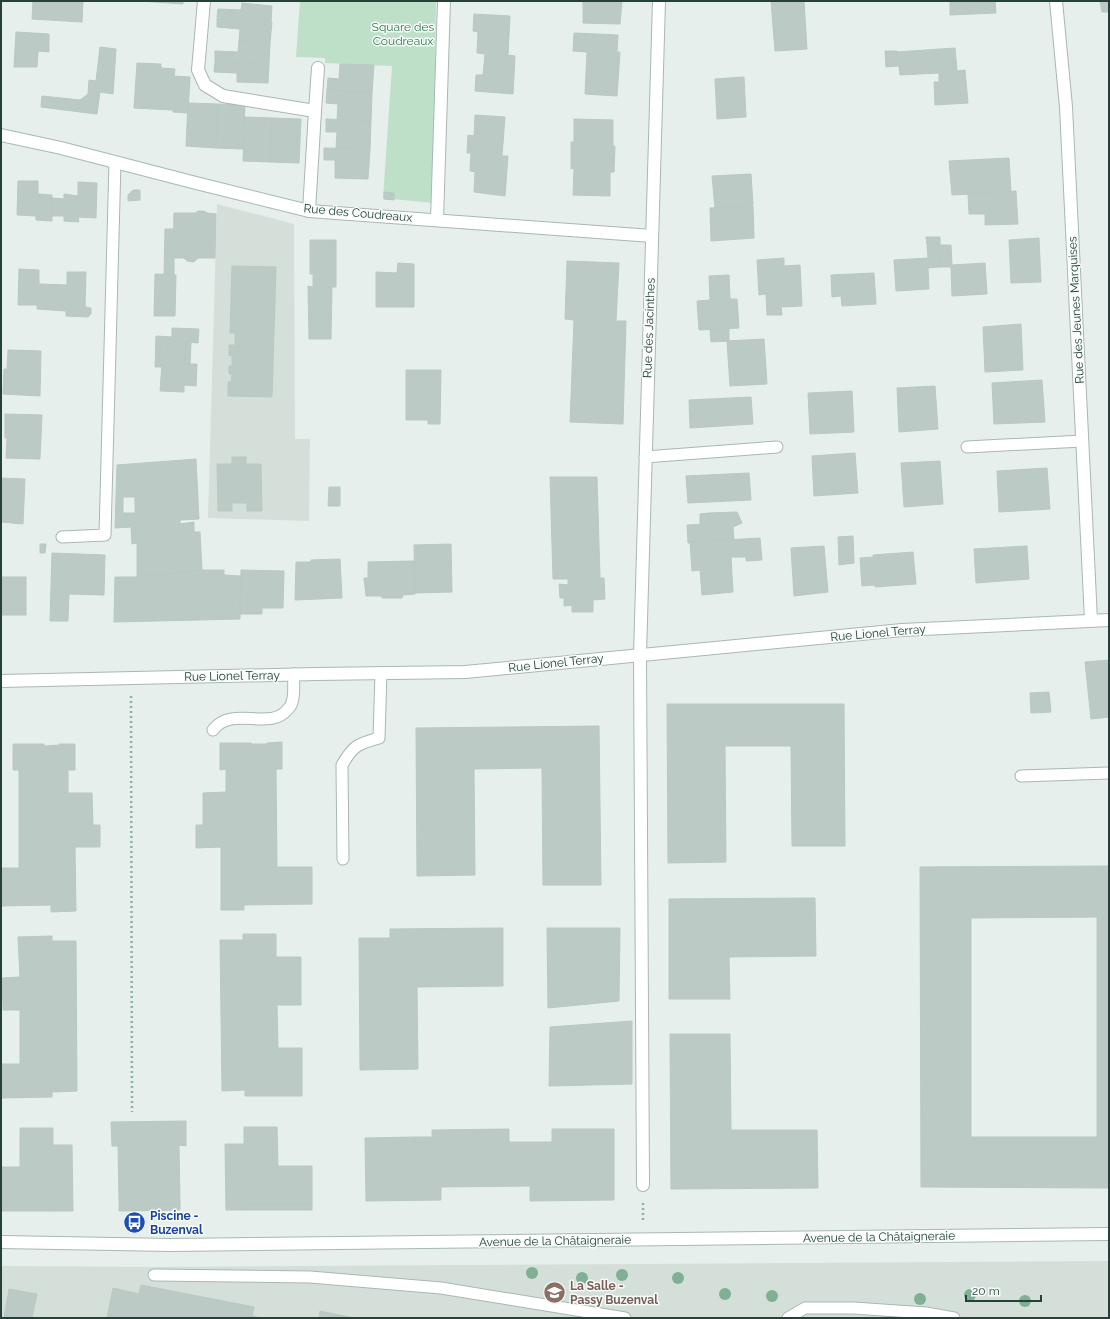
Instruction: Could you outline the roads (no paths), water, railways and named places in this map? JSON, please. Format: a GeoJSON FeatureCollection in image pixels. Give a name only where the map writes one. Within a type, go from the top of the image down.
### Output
{"type":"FeatureCollection","features":[{"type":"Feature","properties":{"kind":"street"},"geometry":{"type":"LineString","coordinates":[[204,1],[198,70],[205,85],[223,96],[316,111]]}},
{"type":"Feature","properties":{"kind":"street"},"geometry":{"type":"LineString","coordinates":[[438,220],[444,1]]}},
{"type":"Feature","properties":{"kind":"street","name":"Rue des Jacinthes"},"geometry":{"type":"LineString","coordinates":[[644,1185],[640,655],[659,1]]}},
{"type":"Feature","properties":{"kind":"street","name":"Rue des Jeunes Marquises"},"geometry":{"type":"LineString","coordinates":[[1056,1],[1066,107],[1092,620]]}},
{"type":"Feature","properties":{"kind":"street"},"geometry":{"type":"LineString","coordinates":[[309,210],[318,68]]}},
{"type":"Feature","properties":{"kind":"street","name":"Rue des Coudreaux"},"geometry":{"type":"LineString","coordinates":[[1,135],[309,210],[652,236]]}},
{"type":"Feature","properties":{"kind":"street","name":"Rue Lionel Terray"},"geometry":{"type":"LineString","coordinates":[[1,682],[294,674],[465,672],[902,630],[1109,620]]}},
{"type":"Feature","properties":{"kind":"street","name":"Avenue de la Châtaigneraie"},"geometry":{"type":"LineString","coordinates":[[1,1242],[171,1245],[1109,1234]]}},
{"type":"Feature","properties":{"kind":"lane"},"geometry":{"type":"LineString","coordinates":[[62,537],[105,535],[115,162]]}},
{"type":"Feature","properties":{"kind":"lane"},"geometry":{"type":"LineString","coordinates":[[967,447],[1082,441]]}},
{"type":"Feature","properties":{"kind":"lane"},"geometry":{"type":"LineString","coordinates":[[645,457],[777,447]]}},
{"type":"Feature","properties":{"kind":"lane"},"geometry":{"type":"LineString","coordinates":[[343,859],[342,766],[350,752],[360,743],[379,738],[381,673]]}},
{"type":"Feature","properties":{"kind":"lane"},"geometry":{"type":"LineString","coordinates":[[213,730],[216,726],[228,718],[270,718],[283,715],[292,703],[294,674]]}},
{"type":"Feature","properties":{"kind":"lane"},"geometry":{"type":"LineString","coordinates":[[1021,776],[1109,774]]}},
{"type":"Feature","properties":{"kind":"lane"},"geometry":{"type":"LineString","coordinates":[[154,1275],[310,1277],[441,1288],[625,1318]]}},
{"type":"Feature","properties":{"kind":"lane"},"geometry":{"type":"LineString","coordinates":[[788,1318],[805,1308],[854,1308],[926,1313],[954,1318]]}},
{"type":"Feature","properties":{"kind":"place","name":"Piscine - Buzenval"},"geometry":{"type":"Point","coordinates":[134,1223]}},
{"type":"Feature","properties":{"kind":"place","name":"La Salle - Passy Buzenval"},"geometry":{"type":"Point","coordinates":[555,1293]}},
{"type":"Feature","properties":{"kind":"park label","name":"Square des Coudreaux"},"geometry":{"type":"Point","coordinates":[403,34]}}]}
